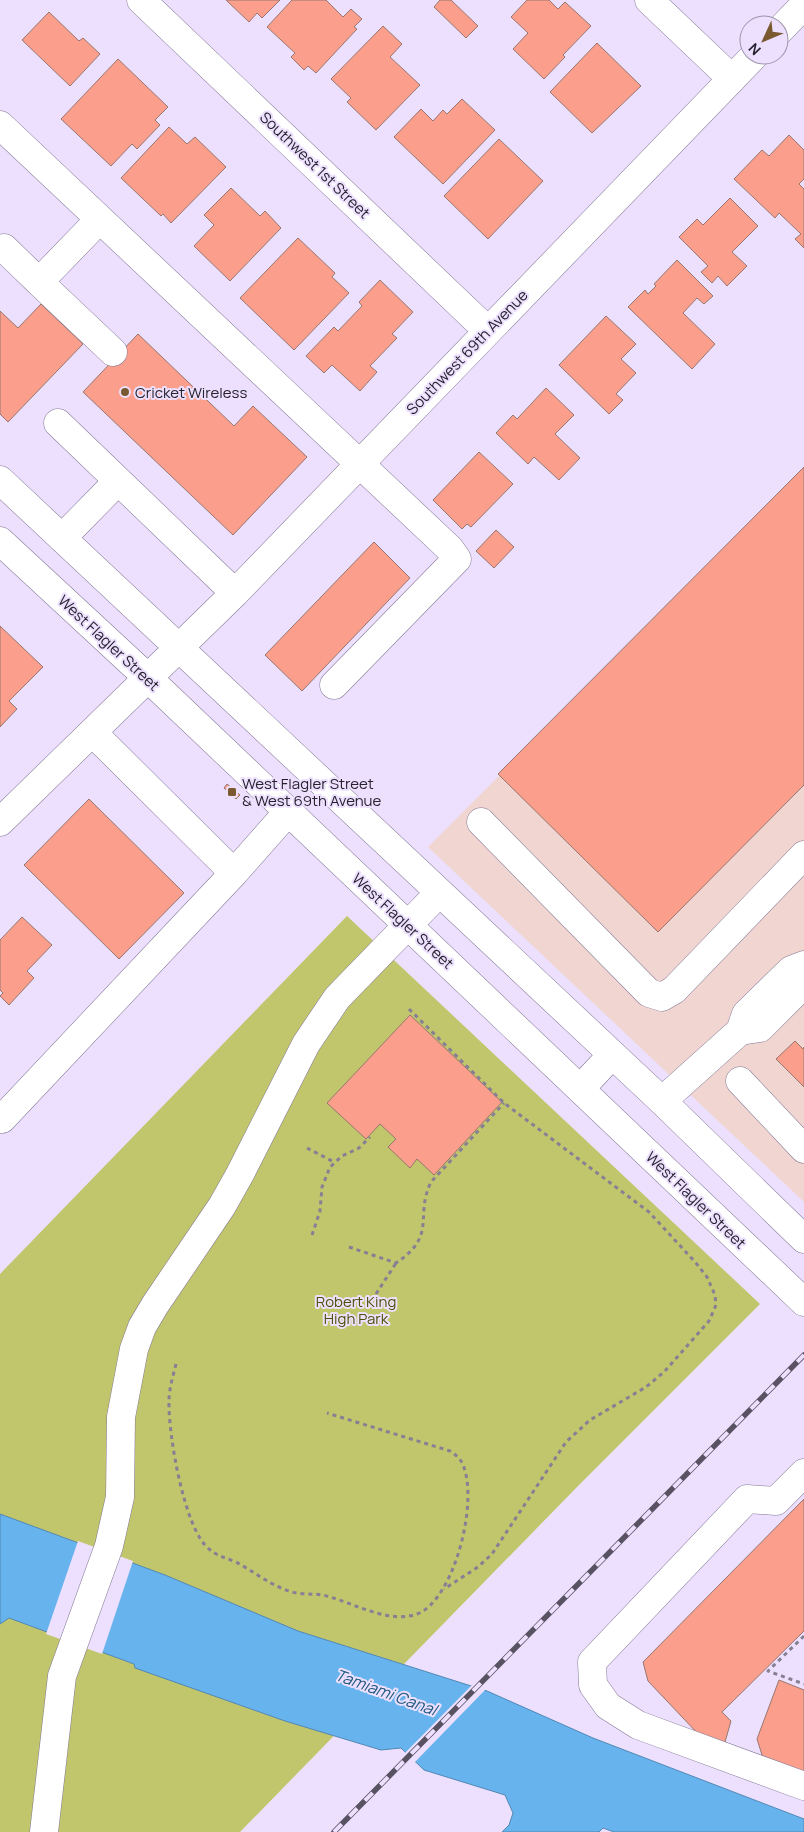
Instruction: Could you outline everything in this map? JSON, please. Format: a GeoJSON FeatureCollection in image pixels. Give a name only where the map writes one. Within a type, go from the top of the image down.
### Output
{"type":"FeatureCollection","features":[{"type":"Feature","properties":{"kind":"main road","name":"Southwest 1st Street"},"geometry":{"type":"LineString","coordinates":[[142,0],[488,331]]}},
{"type":"Feature","properties":{"kind":"main road"},"geometry":{"type":"LineString","coordinates":[[649,0],[732,79]]}},
{"type":"Feature","properties":{"kind":"main road"},"geometry":{"type":"LineString","coordinates":[[789,21],[804,5]]}},
{"type":"Feature","properties":{"kind":"main road","name":"Southwest 69th Avenue"},"geometry":{"type":"LineString","coordinates":[[0,822],[179,650],[745,65]]}},
{"type":"Feature","properties":{"kind":"main road"},"geometry":{"type":"LineString","coordinates":[[0,125],[450,549],[457,559],[334,685]]}},
{"type":"Feature","properties":{"kind":"main road"},"geometry":{"type":"LineString","coordinates":[[39,282],[99,220]]}},
{"type":"Feature","properties":{"kind":"main road"},"geometry":{"type":"LineString","coordinates":[[4,248],[113,352]]}},
{"type":"Feature","properties":{"kind":"main road"},"geometry":{"type":"LineString","coordinates":[[58,423],[235,593]]}},
{"type":"Feature","properties":{"kind":"main road"},"geometry":{"type":"LineString","coordinates":[[0,480],[179,650],[662,1101],[804,1239]]}},
{"type":"Feature","properties":{"kind":"main road"},"geometry":{"type":"LineString","coordinates":[[62,538],[118,481]]}},
{"type":"Feature","properties":{"kind":"main road","name":"West Flagler Street"},"geometry":{"type":"LineString","coordinates":[[0,541],[149,679],[286,812],[408,925],[804,1302]]}},
{"type":"Feature","properties":{"kind":"main road"},"geometry":{"type":"LineString","coordinates":[[93,733],[234,873]]}},
{"type":"Feature","properties":{"kind":"main road"},"geometry":{"type":"LineString","coordinates":[[2,1119],[234,873],[286,812]]}},
{"type":"Feature","properties":{"kind":"main road"},"geometry":{"type":"LineString","coordinates":[[480,822],[649,994],[662,997],[674,990],[804,855]]}},
{"type":"Feature","properties":{"kind":"main road"},"geometry":{"type":"LineString","coordinates":[[44,1832],[62,1676],[109,1546],[116,1518],[121,1480],[124,1400],[134,1349],[142,1327],[174,1275],[222,1206],[306,1044],[324,1015],[439,893]]}},
{"type":"Feature","properties":{"kind":"main road"},"geometry":{"type":"LineString","coordinates":[[662,1101],[740,1031],[746,1014],[791,970],[804,965]]}},
{"type":"Feature","properties":{"kind":"main road"},"geometry":{"type":"LineString","coordinates":[[740,1031],[760,1028],[804,984]]}},
{"type":"Feature","properties":{"kind":"main road"},"geometry":{"type":"LineString","coordinates":[[580,1089],[612,1055]]}},
{"type":"Feature","properties":{"kind":"main road"},"geometry":{"type":"LineString","coordinates":[[740,1081],[804,1149]]}},
{"type":"Feature","properties":{"kind":"main road"},"geometry":{"type":"LineString","coordinates":[[804,1473],[776,1502],[747,1499],[592,1662],[593,1685],[608,1706],[638,1725],[804,1786]]}},
{"type":"Feature","properties":{"kind":"path"},"geometry":{"type":"LineString","coordinates":[[176,1364],[169,1400],[171,1436],[188,1508],[206,1547],[288,1591],[325,1595],[395,1616],[418,1614],[433,1603],[444,1589],[478,1567],[492,1554],[558,1453],[573,1434],[590,1420],[655,1380],[709,1321],[716,1305],[715,1295],[707,1277],[649,1212],[504,1103],[409,1009]]}},
{"type":"Feature","properties":{"kind":"path"},"geometry":{"type":"LineString","coordinates":[[376,1294],[396,1263],[416,1248],[420,1239],[427,1193],[431,1182],[504,1103]]}},
{"type":"Feature","properties":{"kind":"path"},"geometry":{"type":"LineString","coordinates":[[312,1235],[320,1211],[324,1179],[334,1162],[359,1148],[370,1137]]}},
{"type":"Feature","properties":{"kind":"path"},"geometry":{"type":"LineString","coordinates":[[307,1148],[334,1162]]}},
{"type":"Feature","properties":{"kind":"path"},"geometry":{"type":"LineString","coordinates":[[349,1247],[396,1263]]}},
{"type":"Feature","properties":{"kind":"path"},"geometry":{"type":"LineString","coordinates":[[327,1413],[450,1451],[462,1462],[466,1482],[467,1516],[444,1589]]}},
{"type":"Feature","properties":{"kind":"path"},"geometry":{"type":"LineString","coordinates":[[804,1636],[768,1671],[804,1684]]}},
{"type":"Feature","properties":{"kind":"shaded area"},"geometry":{"type":"Polygon","coordinates":[[[804,470],[804,1202],[428,847],[804,470]]]}},
{"type":"Feature","properties":{"kind":"green space","name":"Robert King High Park"},"geometry":{"type":"Polygon","coordinates":[[[347,916],[760,1304],[577,1487],[240,1832],[0,1832],[0,1274],[347,916]]]}},
{"type":"Feature","properties":{"kind":"water","name":"Tamiami Canal"},"geometry":{"type":"Polygon","coordinates":[[[0,1514],[165,1575],[298,1631],[487,1691],[593,1738],[804,1819],[804,1832],[614,1832],[603,1828],[599,1832],[502,1832],[509,1825],[513,1813],[505,1795],[424,1770],[401,1748],[381,1750],[285,1721],[135,1668],[134,1664],[9,1618],[0,1624],[0,1514]]]}},
{"type":"Feature","properties":{"kind":"pier"},"geometry":{"type":"Polygon","coordinates":[[[78,1541],[133,1561],[102,1654],[46,1634],[78,1541]]]}},
{"type":"Feature","properties":{"kind":"pier"},"geometry":{"type":"Polygon","coordinates":[[[473,1684],[487,1688],[414,1763],[404,1754],[473,1684]]]}},
{"type":"Feature","properties":{"kind":"building"},"geometry":{"type":"Polygon","coordinates":[[[226,0],[280,0],[262,18],[257,13],[249,22],[226,0]]]}},
{"type":"Feature","properties":{"kind":"building"},"geometry":{"type":"Polygon","coordinates":[[[292,0],[326,0],[343,17],[351,9],[362,19],[354,27],[357,29],[316,73],[308,66],[304,70],[291,57],[295,53],[267,27],[292,0]]]}},
{"type":"Feature","properties":{"kind":"building"},"geometry":{"type":"Polygon","coordinates":[[[440,0],[451,0],[478,26],[466,38],[434,7],[440,0]]]}},
{"type":"Feature","properties":{"kind":"building"},"geometry":{"type":"Polygon","coordinates":[[[527,0],[549,0],[558,9],[565,2],[591,26],[563,55],[565,57],[544,79],[513,49],[528,33],[511,17],[527,0]]]}},
{"type":"Feature","properties":{"kind":"building"},"geometry":{"type":"Polygon","coordinates":[[[49,12],[79,41],[83,38],[100,54],[70,86],[22,40],[49,12]]]}},
{"type":"Feature","properties":{"kind":"building"},"geometry":{"type":"Polygon","coordinates":[[[383,26],[402,44],[390,57],[420,85],[376,130],[347,102],[351,98],[331,79],[383,26]]]}},
{"type":"Feature","properties":{"kind":"building"},"geometry":{"type":"Polygon","coordinates":[[[597,43],[641,86],[592,133],[550,92],[597,43]]]}},
{"type":"Feature","properties":{"kind":"building"},"geometry":{"type":"Polygon","coordinates":[[[118,59],[168,107],[155,120],[160,125],[137,149],[132,144],[111,166],[61,119],[118,59]]]}},
{"type":"Feature","properties":{"kind":"building"},"geometry":{"type":"Polygon","coordinates":[[[462,99],[495,130],[443,184],[394,137],[421,109],[433,121],[443,110],[447,114],[462,99]]]}},
{"type":"Feature","properties":{"kind":"building"},"geometry":{"type":"Polygon","coordinates":[[[169,127],[187,144],[195,137],[226,167],[171,223],[121,178],[169,127]]]}},
{"type":"Feature","properties":{"kind":"building"},"geometry":{"type":"Polygon","coordinates":[[[789,135],[804,150],[804,179],[799,184],[804,189],[804,248],[795,239],[801,234],[779,213],[775,218],[734,179],[762,150],[769,156],[789,135]]]}},
{"type":"Feature","properties":{"kind":"building"},"geometry":{"type":"Polygon","coordinates":[[[499,139],[543,181],[488,239],[444,196],[499,139]]]}},
{"type":"Feature","properties":{"kind":"building"},"geometry":{"type":"Polygon","coordinates":[[[231,188],[260,216],[265,211],[281,228],[230,281],[194,246],[214,225],[204,215],[231,188]]]}},
{"type":"Feature","properties":{"kind":"building"},"geometry":{"type":"Polygon","coordinates":[[[730,198],[758,226],[732,252],[747,266],[727,286],[718,276],[712,283],[701,272],[708,266],[679,237],[697,219],[703,225],[730,198]]]}},
{"type":"Feature","properties":{"kind":"building"},"geometry":{"type":"Polygon","coordinates":[[[298,238],[335,273],[332,277],[349,293],[294,350],[240,298],[298,238]]]}},
{"type":"Feature","properties":{"kind":"building"},"geometry":{"type":"Polygon","coordinates":[[[677,260],[713,296],[704,304],[697,298],[683,313],[715,344],[692,369],[628,307],[645,290],[648,294],[656,286],[654,284],[677,260]]]}},
{"type":"Feature","properties":{"kind":"building"},"geometry":{"type":"Polygon","coordinates":[[[380,280],[413,312],[392,334],[397,338],[370,366],[377,372],[360,391],[332,365],[324,373],[306,356],[334,327],[338,331],[362,306],[359,302],[380,280]]]}},
{"type":"Feature","properties":{"kind":"building"},"geometry":{"type":"Polygon","coordinates":[[[41,304],[83,344],[8,422],[0,414],[0,311],[18,328],[41,304]]]}},
{"type":"Feature","properties":{"kind":"building"},"geometry":{"type":"Polygon","coordinates":[[[606,316],[636,344],[621,359],[636,373],[616,394],[623,400],[609,414],[559,365],[606,316]]]}},
{"type":"Feature","properties":{"kind":"building"},"geometry":{"type":"Polygon","coordinates":[[[138,334],[234,426],[253,406],[307,457],[233,535],[83,392],[138,334]]]}},
{"type":"Feature","properties":{"kind":"building"},"geometry":{"type":"Polygon","coordinates":[[[546,388],[574,415],[555,434],[580,458],[559,480],[534,457],[528,464],[496,433],[513,415],[517,419],[546,388]]]}},
{"type":"Feature","properties":{"kind":"building"},"geometry":{"type":"Polygon","coordinates":[[[479,452],[513,484],[471,527],[467,524],[462,529],[433,500],[479,452]]]}},
{"type":"Feature","properties":{"kind":"building"},"geometry":{"type":"Polygon","coordinates":[[[804,467],[804,785],[658,932],[498,774],[804,467]]]}},
{"type":"Feature","properties":{"kind":"building"},"geometry":{"type":"Polygon","coordinates":[[[496,530],[514,547],[494,568],[476,551],[496,530]]]}},
{"type":"Feature","properties":{"kind":"building"},"geometry":{"type":"Polygon","coordinates":[[[374,542],[410,578],[302,691],[265,655],[374,542]]]}},
{"type":"Feature","properties":{"kind":"building"},"geometry":{"type":"Polygon","coordinates":[[[0,626],[43,667],[9,701],[17,709],[0,727],[0,626]]]}},
{"type":"Feature","properties":{"kind":"building"},"geometry":{"type":"Polygon","coordinates":[[[227,784],[240,795],[236,799],[224,788],[227,784]]]}},
{"type":"Feature","properties":{"kind":"building"},"geometry":{"type":"Polygon","coordinates":[[[89,799],[184,893],[119,959],[24,865],[89,799]]]}},
{"type":"Feature","properties":{"kind":"building"},"geometry":{"type":"Polygon","coordinates":[[[22,917],[52,945],[27,971],[34,978],[9,1005],[0,996],[3,993],[0,990],[0,940],[22,917]]]}},
{"type":"Feature","properties":{"kind":"building"},"geometry":{"type":"Polygon","coordinates":[[[410,1015],[502,1102],[434,1175],[417,1159],[410,1168],[388,1147],[396,1139],[380,1124],[366,1139],[327,1103],[410,1015]]]}},
{"type":"Feature","properties":{"kind":"building"},"geometry":{"type":"Polygon","coordinates":[[[795,1041],[803,1049],[804,1047],[804,1087],[776,1059],[795,1041]]]}},
{"type":"Feature","properties":{"kind":"building"},"geometry":{"type":"Polygon","coordinates":[[[804,1499],[804,1631],[722,1712],[731,1721],[725,1742],[701,1737],[648,1681],[643,1662],[804,1499]]]}},
{"type":"Feature","properties":{"kind":"building"},"geometry":{"type":"Polygon","coordinates":[[[779,1680],[804,1690],[804,1773],[763,1758],[757,1739],[779,1680]]]}},
{"type":"Feature","properties":{"kind":"railway"},"geometry":{"type":"LineString","coordinates":[[334,1832],[804,1355]]}},
{"type":"Feature","properties":{"kind":"place","name":"Cricket Wireless"},"geometry":{"type":"Point","coordinates":[125,392]}},
{"type":"Feature","properties":{"kind":"place","name":"West Flagler Street & West 69th Avenue"},"geometry":{"type":"Point","coordinates":[232,792]}}]}
